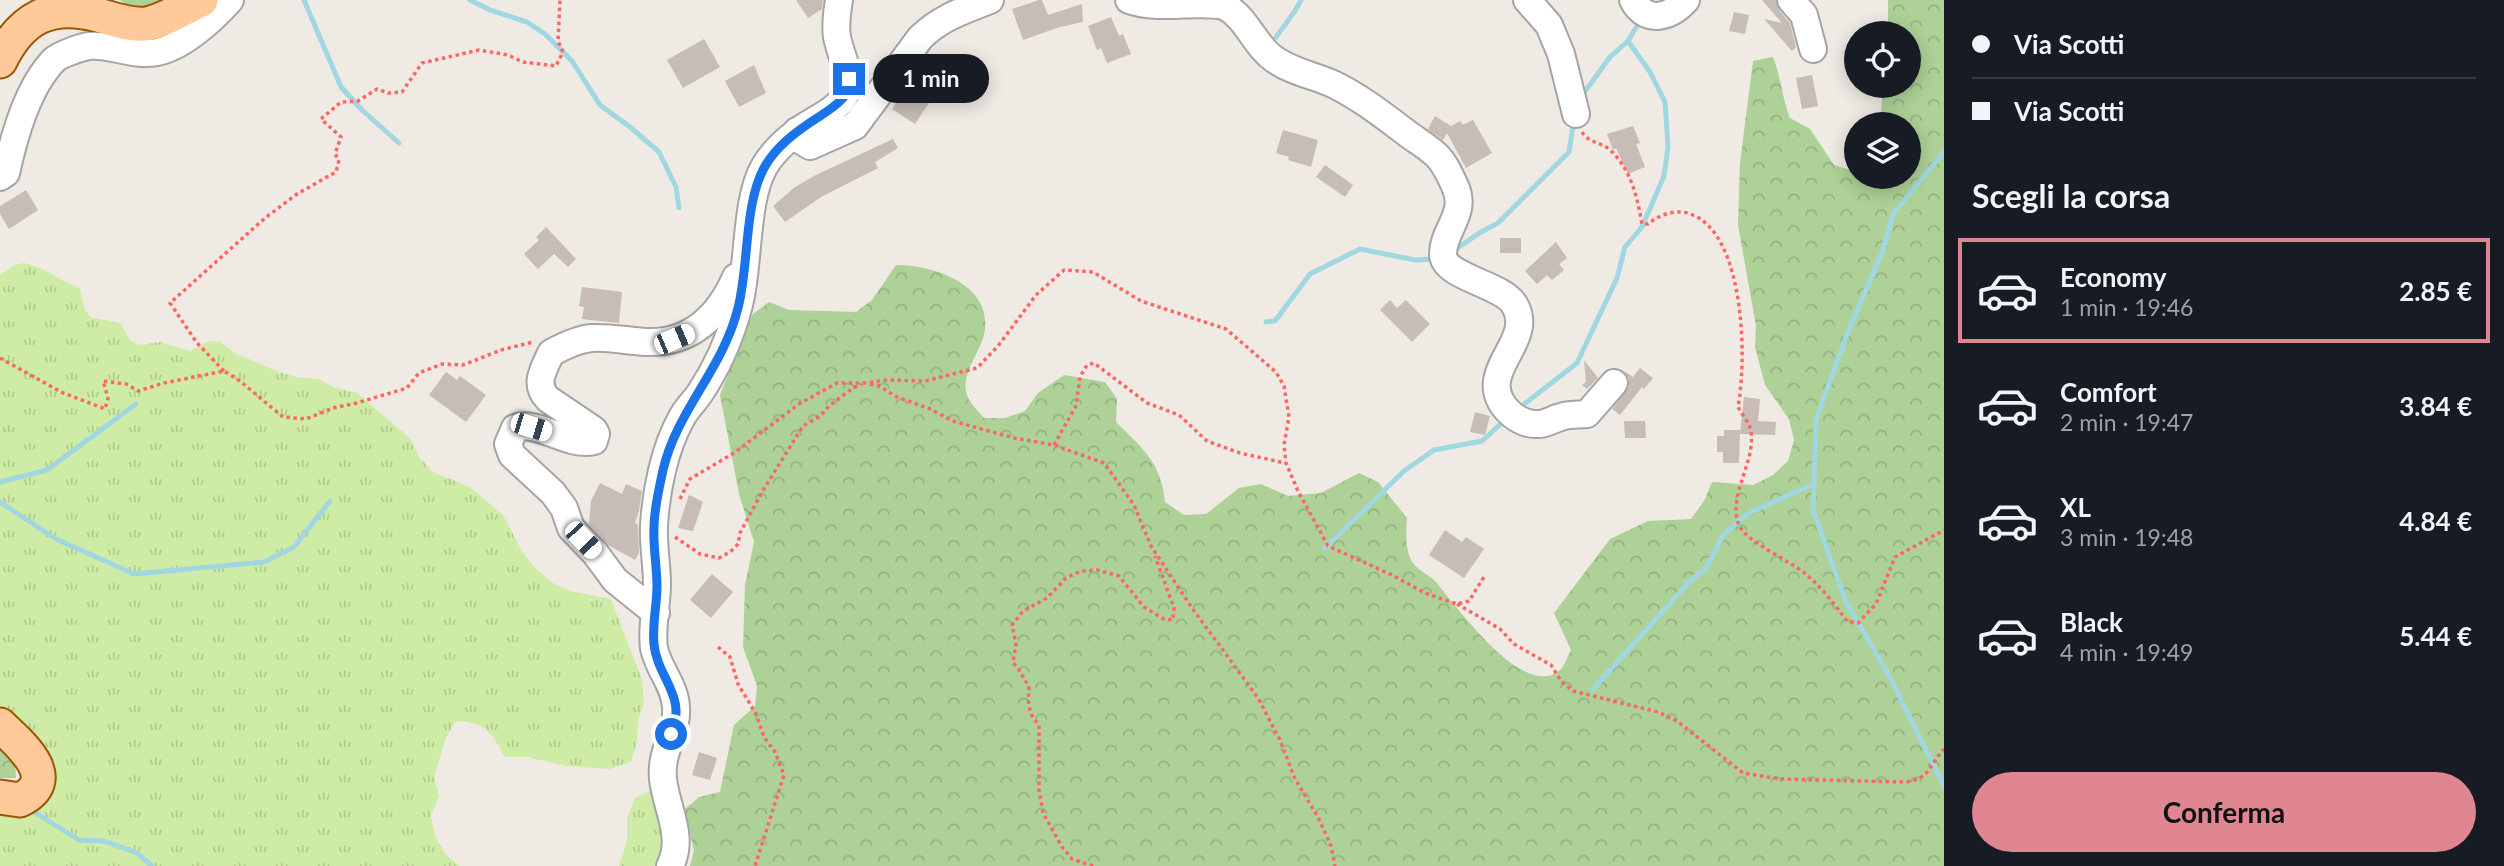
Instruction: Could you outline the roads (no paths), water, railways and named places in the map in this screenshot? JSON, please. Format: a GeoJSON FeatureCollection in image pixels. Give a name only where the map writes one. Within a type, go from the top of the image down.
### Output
{"type":"FeatureCollection","features":[{"type":"Feature","properties":{"kind":"main road"},"geometry":{"type":"LineString","coordinates":[[0,61],[9,41],[34,17],[69,11],[148,24],[201,0]]}},
{"type":"Feature","properties":{"kind":"main road"},"geometry":{"type":"LineString","coordinates":[[0,725],[34,760],[38,780],[34,790],[20,800],[0,797]]}},
{"type":"Feature","properties":{"kind":"street"},"geometry":{"type":"LineString","coordinates":[[0,177],[6,173],[13,141],[33,92],[55,59],[89,46],[140,54],[159,52],[189,37],[211,21],[230,0]]}},
{"type":"Feature","properties":{"kind":"street"},"geometry":{"type":"LineString","coordinates":[[670,866],[675,854],[676,833],[665,791],[663,766],[664,751],[674,727],[676,704],[674,692],[654,649],[657,585],[654,528],[667,453],[680,420],[717,363],[732,327],[742,292],[758,181],[774,153],[797,131],[833,107],[846,94],[849,79],[836,33],[839,0]]}},
{"type":"Feature","properties":{"kind":"street"},"geometry":{"type":"LineString","coordinates":[[797,131],[800,140],[810,146],[855,127],[920,38],[932,26],[990,0]]}},
{"type":"Feature","properties":{"kind":"street"},"geometry":{"type":"LineString","coordinates":[[1129,0],[1160,5],[1197,2],[1225,6],[1237,16],[1258,45],[1272,58],[1354,96],[1435,153],[1455,186],[1459,199],[1443,251],[1445,261],[1456,271],[1509,296],[1518,313],[1520,323],[1517,333],[1496,377],[1495,386],[1499,400],[1515,417],[1527,423],[1541,424],[1562,416],[1587,414],[1614,383]]}},
{"type":"Feature","properties":{"kind":"street"},"geometry":{"type":"LineString","coordinates":[[1527,0],[1549,25],[1561,54],[1576,114]]}},
{"type":"Feature","properties":{"kind":"street"},"geometry":{"type":"LineString","coordinates":[[1633,0],[1647,15],[1663,17],[1686,0]]}},
{"type":"Feature","properties":{"kind":"street"},"geometry":{"type":"LineString","coordinates":[[1791,0],[1804,15],[1813,48]]}},
{"type":"Feature","properties":{"kind":"street"},"geometry":{"type":"LineString","coordinates":[[656,613],[615,580],[570,528],[564,508],[553,493],[512,455],[509,438],[515,428],[525,426],[581,442],[594,441],[594,429],[541,392],[540,379],[551,353],[590,338],[649,342],[674,339],[688,333],[707,322],[722,304],[748,250]]}},
{"type":"Feature","properties":{"kind":"waterway"},"geometry":{"type":"LineString","coordinates":[[304,0],[341,87],[399,143]]}},
{"type":"Feature","properties":{"kind":"waterway"},"geometry":{"type":"LineString","coordinates":[[470,0],[490,10],[527,22],[545,34],[572,61],[600,105],[659,152],[676,187],[679,208]]}},
{"type":"Feature","properties":{"kind":"waterway"},"geometry":{"type":"LineString","coordinates":[[1276,37],[1301,0]]}},
{"type":"Feature","properties":{"kind":"waterway"},"geometry":{"type":"LineString","coordinates":[[1581,97],[1610,57],[1628,41],[1641,19]]}},
{"type":"Feature","properties":{"kind":"waterway"},"geometry":{"type":"LineString","coordinates":[[1518,409],[1577,363],[1617,278],[1625,247],[1642,227],[1664,176],[1668,147],[1665,102],[1650,72],[1628,41]]}},
{"type":"Feature","properties":{"kind":"waterway"},"geometry":{"type":"LineString","coordinates":[[1453,251],[1498,223],[1569,152],[1574,120]]}},
{"type":"Feature","properties":{"kind":"waterway"},"geometry":{"type":"LineString","coordinates":[[1944,152],[1893,214],[1883,250],[1846,337],[1816,420],[1813,510],[1846,602],[1891,679],[1944,786]]}},
{"type":"Feature","properties":{"kind":"waterway"},"geometry":{"type":"LineString","coordinates":[[1266,322],[1275,321],[1310,274],[1360,249],[1415,260],[1435,259]]}},
{"type":"Feature","properties":{"kind":"waterway"},"geometry":{"type":"LineString","coordinates":[[0,482],[47,470],[136,404]]}},
{"type":"Feature","properties":{"kind":"waterway"},"geometry":{"type":"LineString","coordinates":[[1324,549],[1404,471],[1434,450],[1482,441],[1505,420]]}},
{"type":"Feature","properties":{"kind":"waterway"},"geometry":{"type":"LineString","coordinates":[[1593,689],[1690,581],[1707,567],[1723,535],[1749,513],[1814,484]]}},
{"type":"Feature","properties":{"kind":"waterway"},"geometry":{"type":"LineString","coordinates":[[0,502],[56,539],[134,574],[264,562],[294,547],[330,501]]}},
{"type":"Feature","properties":{"kind":"waterway"},"geometry":{"type":"LineString","coordinates":[[28,808],[79,840],[104,841],[137,853],[152,866]]}}]}
